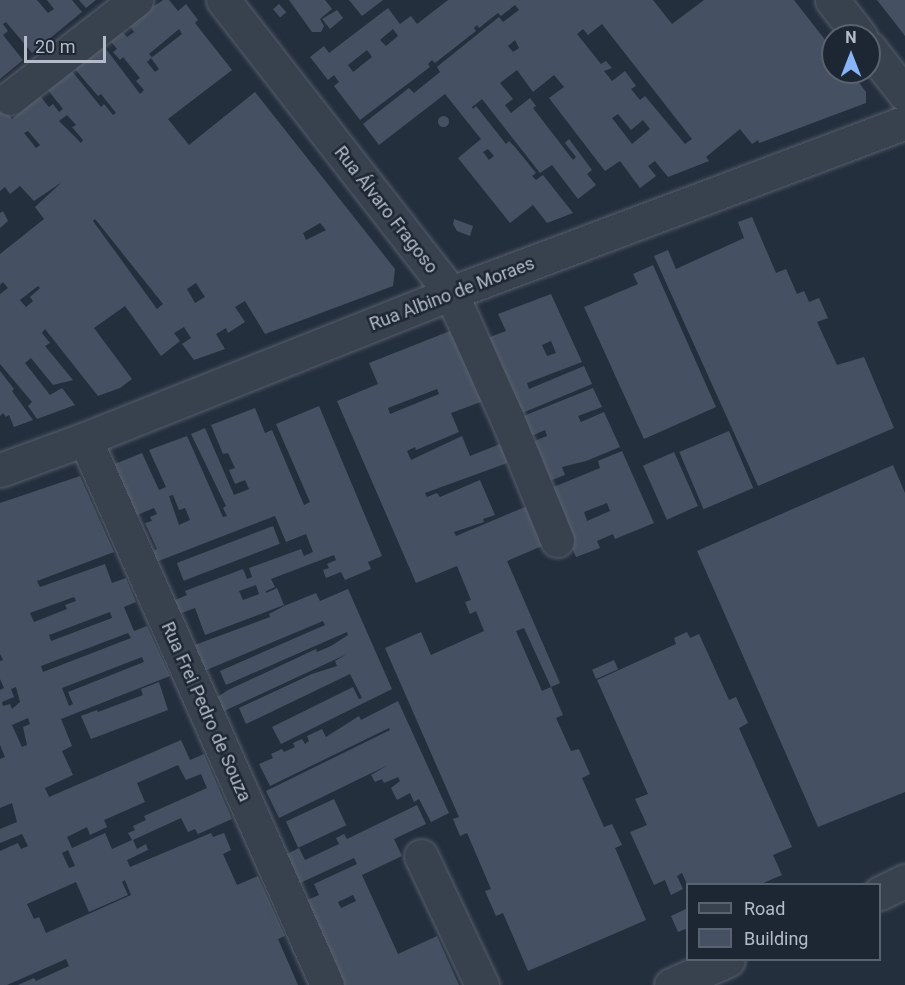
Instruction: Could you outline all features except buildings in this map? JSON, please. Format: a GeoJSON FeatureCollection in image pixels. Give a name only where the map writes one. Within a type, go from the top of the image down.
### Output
{"type":"FeatureCollection","features":[{"type":"Feature","properties":{"kind":"street"},"geometry":{"type":"LineString","coordinates":[[10,98],[136,0]]}},
{"type":"Feature","properties":{"kind":"street","name":"Rua Álvaro Fragoso"},"geometry":{"type":"LineString","coordinates":[[223,0],[451,293],[507,418],[557,540]]}},
{"type":"Feature","properties":{"kind":"street"},"geometry":{"type":"LineString","coordinates":[[832,0],[851,24]]}},
{"type":"Feature","properties":{"kind":"street"},"geometry":{"type":"LineString","coordinates":[[881,63],[905,94]]}},
{"type":"Feature","properties":{"kind":"street","name":"Rua Albino de Moraes"},"geometry":{"type":"LineString","coordinates":[[0,470],[85,439],[451,293],[905,122]]}},
{"type":"Feature","properties":{"kind":"street","name":"Rua Frei Pedro de Souza"},"geometry":{"type":"LineString","coordinates":[[85,439],[327,985]]}},
{"type":"Feature","properties":{"kind":"street"},"geometry":{"type":"LineString","coordinates":[[420,856],[482,985]]}},
{"type":"Feature","properties":{"kind":"street"},"geometry":{"type":"LineString","coordinates":[[881,892],[905,881]]}},
{"type":"Feature","properties":{"kind":"street"},"geometry":{"type":"LineString","coordinates":[[670,985],[726,961]]}}]}
